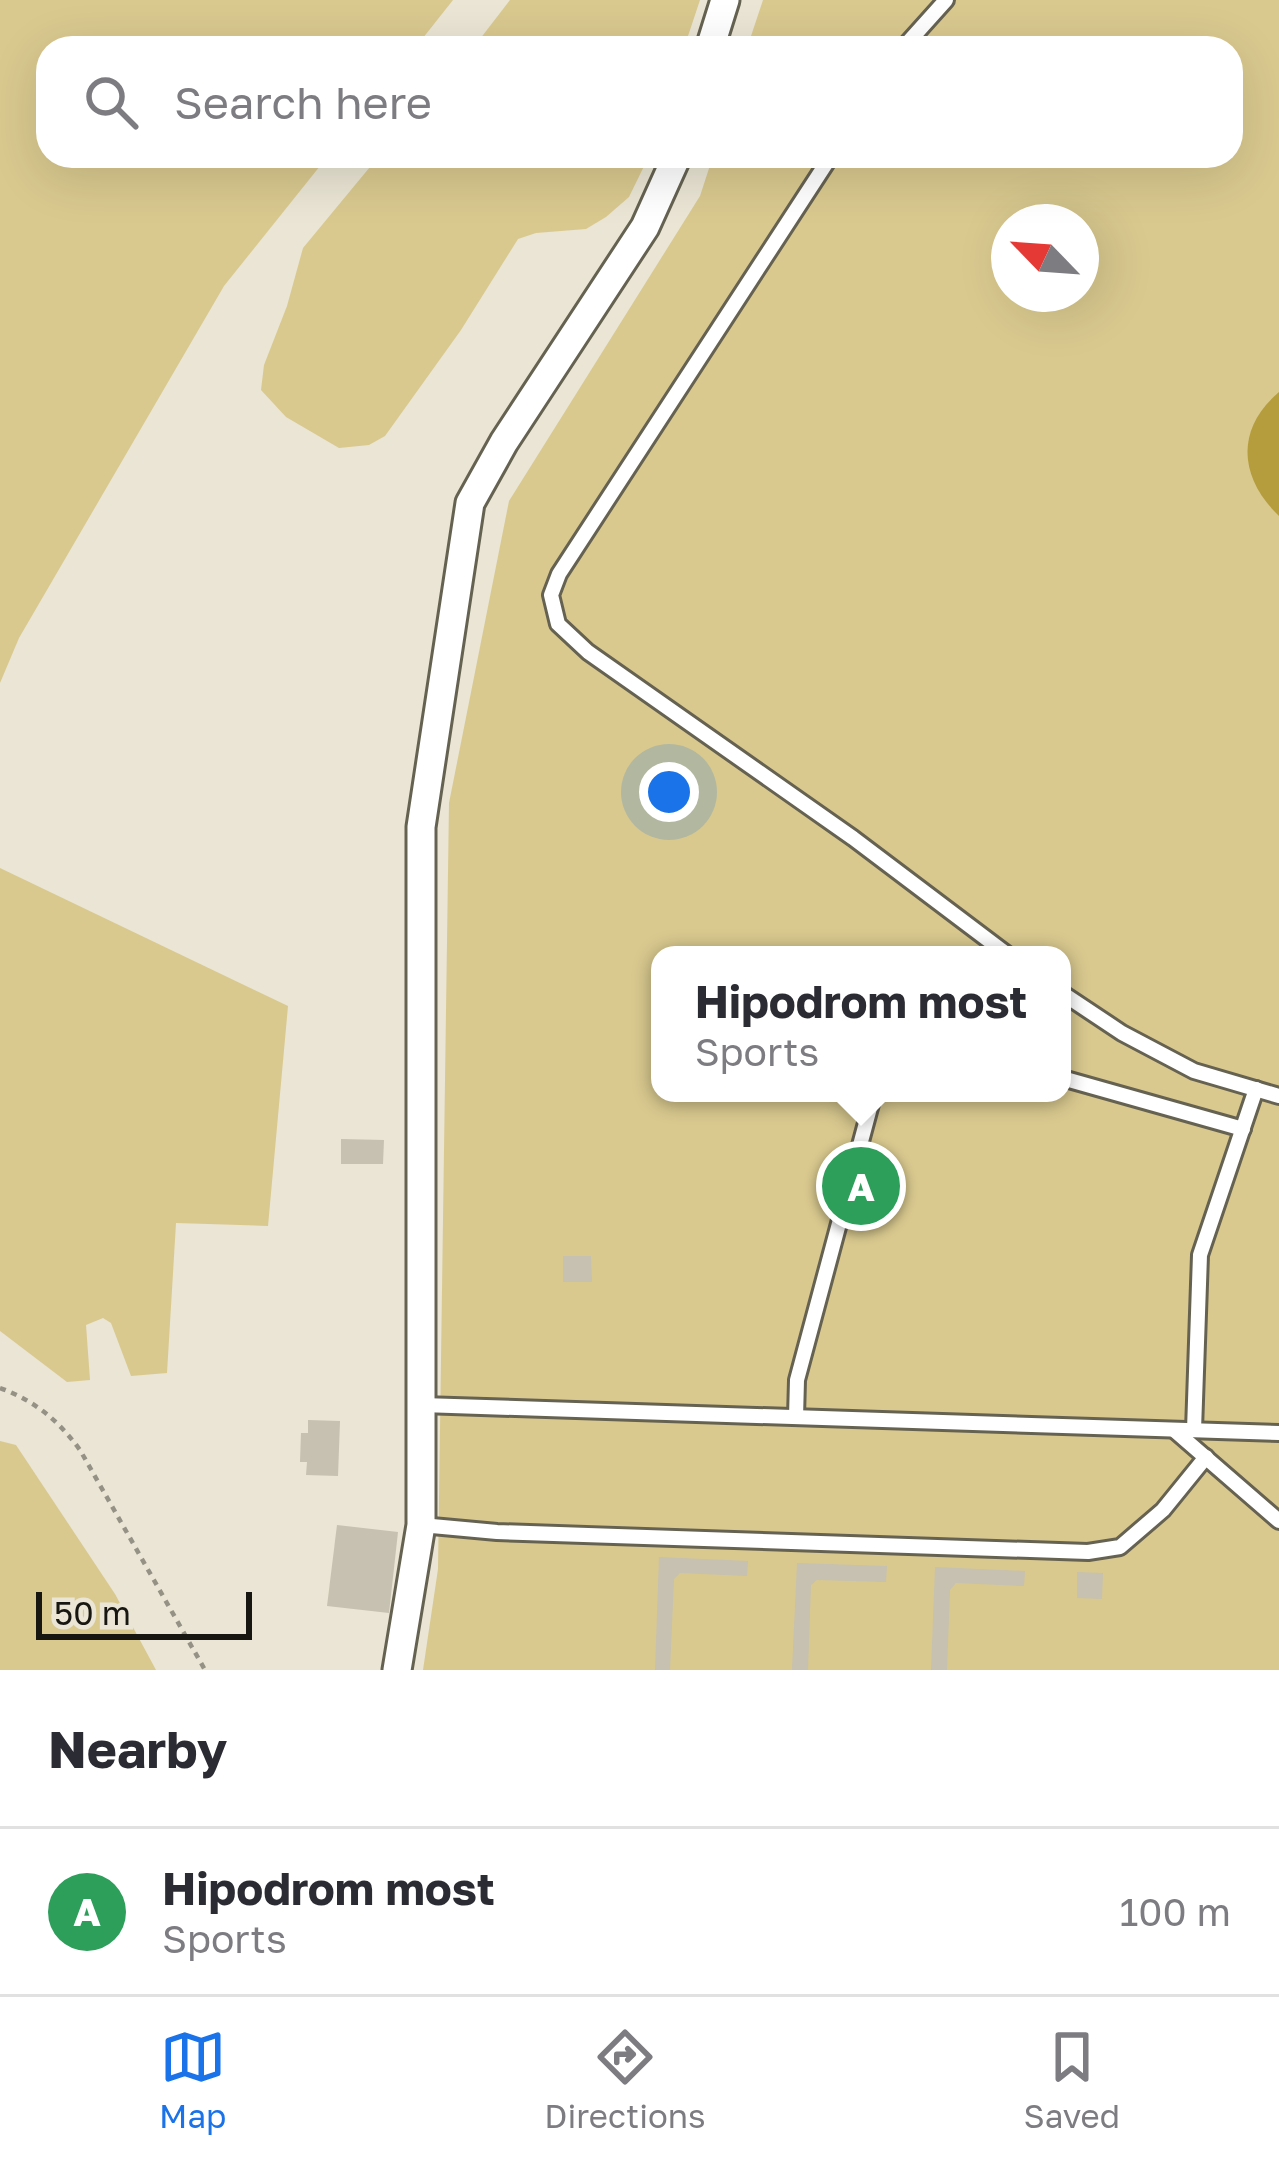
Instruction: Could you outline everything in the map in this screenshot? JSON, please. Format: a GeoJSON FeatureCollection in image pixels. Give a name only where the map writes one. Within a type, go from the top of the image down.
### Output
{"type":"FeatureCollection","features":[{"type":"Feature","properties":{"kind":"street"},"geometry":{"type":"LineString","coordinates":[[714,36],[724,0]]}},
{"type":"Feature","properties":{"kind":"street"},"geometry":{"type":"LineString","coordinates":[[397,1670],[421,1525],[421,827],[470,503],[645,227],[671,168]]}},
{"type":"Feature","properties":{"kind":"lane"},"geometry":{"type":"LineString","coordinates":[[914,36],[946,0]]}},
{"type":"Feature","properties":{"kind":"lane"},"geometry":{"type":"LineString","coordinates":[[823,168],[599,509],[559,574],[551,596],[558,624],[588,652],[853,838],[996,946]]}},
{"type":"Feature","properties":{"kind":"lane"},"geometry":{"type":"LineString","coordinates":[[1071,998],[1122,1034],[1194,1070],[1279,1096]]}},
{"type":"Feature","properties":{"kind":"lane"},"geometry":{"type":"LineString","coordinates":[[1071,1081],[1243,1129]]}},
{"type":"Feature","properties":{"kind":"lane"},"geometry":{"type":"LineString","coordinates":[[1194,1430],[1200,1255],[1256,1089]]}},
{"type":"Feature","properties":{"kind":"lane"},"geometry":{"type":"LineString","coordinates":[[796,1417],[797,1379],[872,1102]]}},
{"type":"Feature","properties":{"kind":"lane"},"geometry":{"type":"LineString","coordinates":[[422,1406],[1279,1433]]}},
{"type":"Feature","properties":{"kind":"lane"},"geometry":{"type":"LineString","coordinates":[[1173,1429],[1279,1522]]}},
{"type":"Feature","properties":{"kind":"lane"},"geometry":{"type":"LineString","coordinates":[[421,1525],[591,1536],[1088,1552],[1120,1547],[1163,1510],[1206,1457]]}},
{"type":"Feature","properties":{"kind":"path"},"geometry":{"type":"LineString","coordinates":[[0,1388],[33,1402],[61,1424],[110,1496],[206,1670]]}},
{"type":"Feature","properties":{"kind":"shaded area"},"geometry":{"type":"Polygon","coordinates":[[[0,0],[453,0],[424,36],[36,36],[36,168],[318,168],[224,286],[19,638],[0,683],[0,0]]]}},
{"type":"Feature","properties":{"kind":"shaded area"},"geometry":{"type":"Polygon","coordinates":[[[510,0],[700,0],[688,36],[482,36],[510,0]]]}},
{"type":"Feature","properties":{"kind":"shaded area"},"geometry":{"type":"Polygon","coordinates":[[[763,0],[1279,0],[1279,1670],[423,1670],[438,1569],[449,803],[509,501],[700,196],[709,168],[1243,168],[1243,36],[751,36],[763,0]]]}},
{"type":"Feature","properties":{"kind":"shaded area"},"geometry":{"type":"Polygon","coordinates":[[[369,168],[643,168],[629,197],[586,229],[518,239],[461,330],[385,436],[369,445],[339,448],[286,417],[261,390],[264,365],[303,248],[369,168]]]}},
{"type":"Feature","properties":{"kind":"shaded area"},"geometry":{"type":"Polygon","coordinates":[[[1279,392],[1279,516],[1256,486],[1248,454],[1255,422],[1279,392]]]}},
{"type":"Feature","properties":{"kind":"shaded area"},"geometry":{"type":"Polygon","coordinates":[[[0,868],[288,1006],[268,1226],[176,1223],[167,1373],[131,1376],[111,1323],[103,1318],[86,1325],[90,1380],[67,1382],[0,1331],[0,868]]]}},
{"type":"Feature","properties":{"kind":"shaded area"},"geometry":{"type":"Polygon","coordinates":[[[0,1441],[16,1445],[115,1594],[156,1670],[0,1670],[0,1441]]]}},
{"type":"Feature","properties":{"kind":"building"},"geometry":{"type":"Polygon","coordinates":[[[341,1139],[384,1140],[383,1164],[341,1164],[341,1139]]]}},
{"type":"Feature","properties":{"kind":"building"},"geometry":{"type":"Polygon","coordinates":[[[563,1256],[591,1256],[592,1282],[563,1282],[563,1256]]]}},
{"type":"Feature","properties":{"kind":"building"},"geometry":{"type":"Polygon","coordinates":[[[308,1420],[340,1421],[338,1476],[306,1475],[307,1462],[300,1462],[301,1433],[308,1433],[308,1420]]]}},
{"type":"Feature","properties":{"kind":"building"},"geometry":{"type":"Polygon","coordinates":[[[337,1525],[398,1532],[389,1613],[327,1606],[337,1525]]]}},
{"type":"Feature","properties":{"kind":"building"},"geometry":{"type":"Polygon","coordinates":[[[659,1557],[748,1561],[747,1576],[680,1573],[674,1579],[670,1670],[655,1670],[659,1557]]]}},
{"type":"Feature","properties":{"kind":"building"},"geometry":{"type":"Polygon","coordinates":[[[797,1563],[887,1566],[886,1582],[817,1580],[811,1585],[808,1670],[792,1670],[797,1563]]]}},
{"type":"Feature","properties":{"kind":"building"},"geometry":{"type":"Polygon","coordinates":[[[935,1567],[1025,1571],[1024,1586],[956,1583],[950,1590],[947,1670],[931,1670],[935,1567]]]}},
{"type":"Feature","properties":{"kind":"building"},"geometry":{"type":"Polygon","coordinates":[[[1077,1572],[1103,1573],[1102,1599],[1077,1598],[1077,1572]]]}},
{"type":"Feature","properties":{"kind":"place","name":"Hipodrom most"},"geometry":{"type":"Point","coordinates":[861,1186]}}]}
